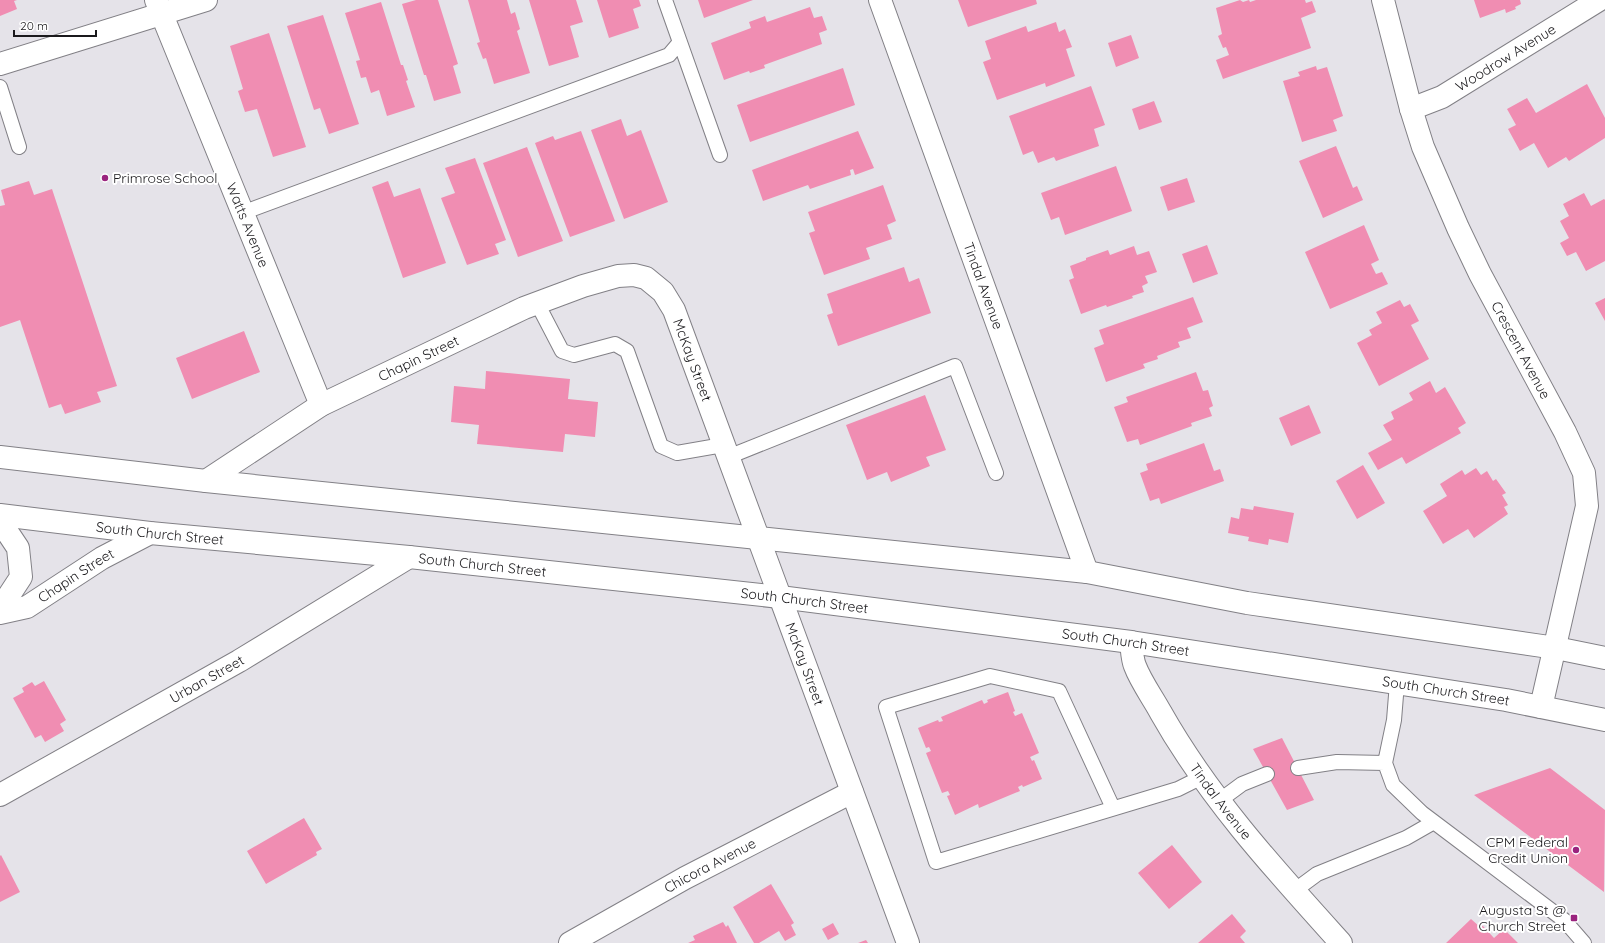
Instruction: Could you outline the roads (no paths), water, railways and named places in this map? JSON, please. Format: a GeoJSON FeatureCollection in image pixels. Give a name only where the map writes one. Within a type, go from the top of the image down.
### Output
{"type":"FeatureCollection","features":[{"type":"Feature","properties":{"kind":"street"},"geometry":{"type":"LineString","coordinates":[[0,64],[159,7],[206,0]]}},
{"type":"Feature","properties":{"kind":"street","name":"Tindal Avenue"},"geometry":{"type":"LineString","coordinates":[[880,0],[1087,572]]}},
{"type":"Feature","properties":{"kind":"street","name":"Crescent Avenue"},"geometry":{"type":"LineString","coordinates":[[1383,0],[1411,109],[1423,147],[1458,228],[1480,274],[1565,432],[1584,473],[1588,506],[1580,545],[1568,584],[1556,648],[1541,707]]}},
{"type":"Feature","properties":{"kind":"street","name":"Woodrow Avenue"},"geometry":{"type":"LineString","coordinates":[[1411,109],[1442,97],[1598,0]]}},
{"type":"Feature","properties":{"kind":"street","name":"Watts Avenue"},"geometry":{"type":"LineString","coordinates":[[159,7],[321,405]]}},
{"type":"Feature","properties":{"kind":"street","name":"Chapin Street"},"geometry":{"type":"LineString","coordinates":[[206,482],[321,405],[537,303],[583,286],[618,276],[634,275],[648,279]]}},
{"type":"Feature","properties":{"kind":"street","name":"McKay Street"},"geometry":{"type":"LineString","coordinates":[[648,279],[663,292],[674,310],[908,943]]}},
{"type":"Feature","properties":{"kind":"street"},"geometry":{"type":"LineString","coordinates":[[0,457],[206,482],[758,537],[1087,572],[1247,603],[1556,648],[1605,658]]}},
{"type":"Feature","properties":{"kind":"street","name":"South Church Street"},"geometry":{"type":"LineString","coordinates":[[0,515],[150,532],[409,557],[780,597],[1131,642],[1397,683],[1541,707],[1605,720]]}},
{"type":"Feature","properties":{"kind":"street","name":"Chapin Street"},"geometry":{"type":"LineString","coordinates":[[0,521],[18,548],[21,577],[0,609]]}},
{"type":"Feature","properties":{"kind":"street","name":"Chapin Street"},"geometry":{"type":"LineString","coordinates":[[0,613],[27,607],[102,558],[150,532]]}},
{"type":"Feature","properties":{"kind":"street","name":"Urban Street"},"geometry":{"type":"LineString","coordinates":[[0,795],[239,661],[409,557]]}},
{"type":"Feature","properties":{"kind":"street","name":"Tindal Avenue"},"geometry":{"type":"LineString","coordinates":[[1131,642],[1134,664],[1178,743],[1219,800],[1294,891],[1341,943]]}},
{"type":"Feature","properties":{"kind":"street","name":"Chicora Avenue"},"geometry":{"type":"LineString","coordinates":[[570,943],[685,878],[852,792]]}},
{"type":"Feature","properties":{"kind":"lane"},"geometry":{"type":"LineString","coordinates":[[665,0],[720,155]]}},
{"type":"Feature","properties":{"kind":"lane"},"geometry":{"type":"LineString","coordinates":[[242,213],[669,55],[680,42]]}},
{"type":"Feature","properties":{"kind":"lane"},"geometry":{"type":"LineString","coordinates":[[0,88],[19,147]]}},
{"type":"Feature","properties":{"kind":"lane"},"geometry":{"type":"LineString","coordinates":[[537,303],[562,351],[574,356],[615,344],[627,351],[661,446],[677,453],[726,451],[955,366],[996,473]]}},
{"type":"Feature","properties":{"kind":"lane"},"geometry":{"type":"LineString","coordinates":[[1113,808],[1058,691],[990,676],[886,707],[936,862],[1113,808],[1178,788],[1202,777]]}},
{"type":"Feature","properties":{"kind":"lane"},"geometry":{"type":"LineString","coordinates":[[1397,683],[1394,720],[1385,763],[1393,785],[1422,814],[1564,920],[1584,943]]}},
{"type":"Feature","properties":{"kind":"lane"},"geometry":{"type":"LineString","coordinates":[[1298,768],[1338,762],[1385,763]]}},
{"type":"Feature","properties":{"kind":"lane"},"geometry":{"type":"LineString","coordinates":[[1219,800],[1242,784],[1267,774]]}},
{"type":"Feature","properties":{"kind":"lane"},"geometry":{"type":"LineString","coordinates":[[1294,891],[1317,874],[1406,838],[1434,822]]}},
{"type":"Feature","properties":{"kind":"place","name":"Primrose School"},"geometry":{"type":"Point","coordinates":[105,178]}},
{"type":"Feature","properties":{"kind":"place","name":"CPM Federal Credit Union"},"geometry":{"type":"Point","coordinates":[1576,850]}},
{"type":"Feature","properties":{"kind":"place","name":"Augusta St @ Church Street"},"geometry":{"type":"Point","coordinates":[1574,918]}}]}
